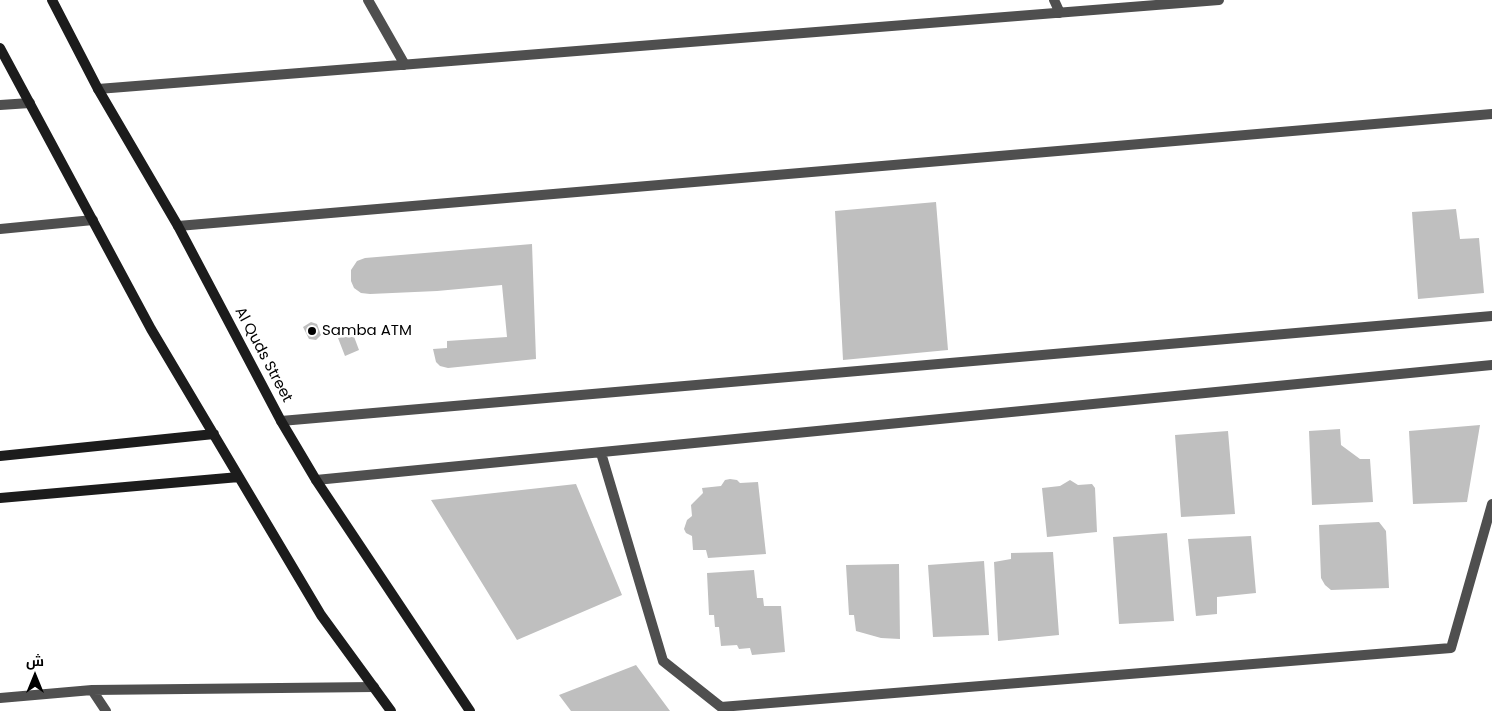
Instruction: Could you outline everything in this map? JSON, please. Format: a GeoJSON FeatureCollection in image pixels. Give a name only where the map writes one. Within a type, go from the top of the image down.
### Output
{"type":"FeatureCollection","features":[{"type":"Feature","properties":{"kind":"main road","name":"Al Quds Street"},"geometry":{"type":"LineString","coordinates":[[52,0],[98,89],[178,226],[281,421],[316,480],[470,711]]}},
{"type":"Feature","properties":{"kind":"main road"},"geometry":{"type":"LineString","coordinates":[[0,48],[151,329],[321,615],[391,711]]}},
{"type":"Feature","properties":{"kind":"main road"},"geometry":{"type":"LineString","coordinates":[[0,456],[214,434]]}},
{"type":"Feature","properties":{"kind":"main road"},"geometry":{"type":"LineString","coordinates":[[0,498],[239,477]]}},
{"type":"Feature","properties":{"kind":"street"},"geometry":{"type":"LineString","coordinates":[[368,0],[405,64]]}},
{"type":"Feature","properties":{"kind":"street"},"geometry":{"type":"LineString","coordinates":[[1054,0],[1060,12]]}},
{"type":"Feature","properties":{"kind":"street"},"geometry":{"type":"LineString","coordinates":[[98,89],[1220,0]]}},
{"type":"Feature","properties":{"kind":"street"},"geometry":{"type":"LineString","coordinates":[[0,105],[30,103]]}},
{"type":"Feature","properties":{"kind":"street"},"geometry":{"type":"LineString","coordinates":[[178,226],[1492,114]]}},
{"type":"Feature","properties":{"kind":"street"},"geometry":{"type":"LineString","coordinates":[[0,229],[93,220]]}},
{"type":"Feature","properties":{"kind":"street"},"geometry":{"type":"LineString","coordinates":[[281,421],[1492,316]]}},
{"type":"Feature","properties":{"kind":"street"},"geometry":{"type":"LineString","coordinates":[[316,480],[1492,365]]}},
{"type":"Feature","properties":{"kind":"street"},"geometry":{"type":"LineString","coordinates":[[601,453],[663,661],[721,707],[1451,648],[1492,504]]}},
{"type":"Feature","properties":{"kind":"street"},"geometry":{"type":"LineString","coordinates":[[0,698],[92,690],[374,688]]}},
{"type":"Feature","properties":{"kind":"street"},"geometry":{"type":"LineString","coordinates":[[92,690],[106,711]]}},
{"type":"Feature","properties":{"kind":"building"},"geometry":{"type":"Polygon","coordinates":[[[936,202],[948,350],[843,360],[835,211],[936,202]]]}},
{"type":"Feature","properties":{"kind":"building"},"geometry":{"type":"Polygon","coordinates":[[[1456,209],[1460,239],[1479,238],[1484,293],[1418,299],[1412,212],[1456,209]]]}},
{"type":"Feature","properties":{"kind":"building"},"geometry":{"type":"Polygon","coordinates":[[[532,244],[536,359],[448,368],[440,366],[436,362],[433,349],[447,348],[447,341],[507,337],[502,285],[437,291],[370,294],[361,293],[354,288],[351,281],[351,270],[357,261],[365,258],[532,244]]]}},
{"type":"Feature","properties":{"kind":"building","name":"Samba ATM"},"geometry":{"type":"Polygon","coordinates":[[[311,322],[317,324],[321,335],[316,340],[309,339],[303,327],[311,322]]]}},
{"type":"Feature","properties":{"kind":"building"},"geometry":{"type":"Polygon","coordinates":[[[353,334],[359,350],[345,356],[338,338],[353,334]]]}},
{"type":"Feature","properties":{"kind":"building"},"geometry":{"type":"Polygon","coordinates":[[[1480,425],[1467,502],[1413,504],[1409,431],[1480,425]]]}},
{"type":"Feature","properties":{"kind":"building"},"geometry":{"type":"Polygon","coordinates":[[[1340,429],[1341,445],[1360,459],[1370,459],[1373,502],[1312,505],[1309,431],[1340,429]]]}},
{"type":"Feature","properties":{"kind":"building"},"geometry":{"type":"Polygon","coordinates":[[[1228,431],[1235,514],[1181,517],[1175,435],[1228,431]]]}},
{"type":"Feature","properties":{"kind":"building"},"geometry":{"type":"Polygon","coordinates":[[[725,480],[737,480],[740,483],[758,482],[766,554],[708,558],[706,550],[693,550],[692,536],[686,533],[684,529],[687,520],[692,516],[691,505],[703,493],[702,488],[721,486],[725,480]]]}},
{"type":"Feature","properties":{"kind":"building"},"geometry":{"type":"Polygon","coordinates":[[[1070,480],[1078,485],[1092,484],[1095,488],[1097,532],[1047,537],[1042,488],[1060,486],[1070,480]]]}},
{"type":"Feature","properties":{"kind":"building"},"geometry":{"type":"Polygon","coordinates":[[[576,484],[622,595],[517,640],[431,500],[576,484]]]}},
{"type":"Feature","properties":{"kind":"building"},"geometry":{"type":"Polygon","coordinates":[[[1379,522],[1386,531],[1389,588],[1331,590],[1321,578],[1319,525],[1379,522]]]}},
{"type":"Feature","properties":{"kind":"building"},"geometry":{"type":"Polygon","coordinates":[[[1167,533],[1174,621],[1119,624],[1113,537],[1167,533]]]}},
{"type":"Feature","properties":{"kind":"building"},"geometry":{"type":"Polygon","coordinates":[[[1251,536],[1256,593],[1217,597],[1217,614],[1196,616],[1188,539],[1251,536]]]}},
{"type":"Feature","properties":{"kind":"building"},"geometry":{"type":"Polygon","coordinates":[[[1053,552],[1059,635],[998,641],[994,562],[1011,559],[1011,553],[1053,552]]]}},
{"type":"Feature","properties":{"kind":"building"},"geometry":{"type":"Polygon","coordinates":[[[984,561],[989,635],[933,637],[928,565],[984,561]]]}},
{"type":"Feature","properties":{"kind":"building"},"geometry":{"type":"Polygon","coordinates":[[[899,564],[900,639],[881,638],[856,631],[854,615],[849,615],[846,565],[899,564]]]}},
{"type":"Feature","properties":{"kind":"building"},"geometry":{"type":"Polygon","coordinates":[[[754,570],[757,598],[763,598],[764,606],[781,606],[785,652],[752,655],[750,648],[739,649],[737,645],[721,646],[719,627],[715,627],[714,615],[709,615],[707,573],[754,570]]]}},
{"type":"Feature","properties":{"kind":"building"},"geometry":{"type":"Polygon","coordinates":[[[636,665],[670,711],[571,711],[559,695],[636,665]]]}},
{"type":"Feature","properties":{"kind":"place","name":"Samba ATM"},"geometry":{"type":"Point","coordinates":[312,331]}}]}
